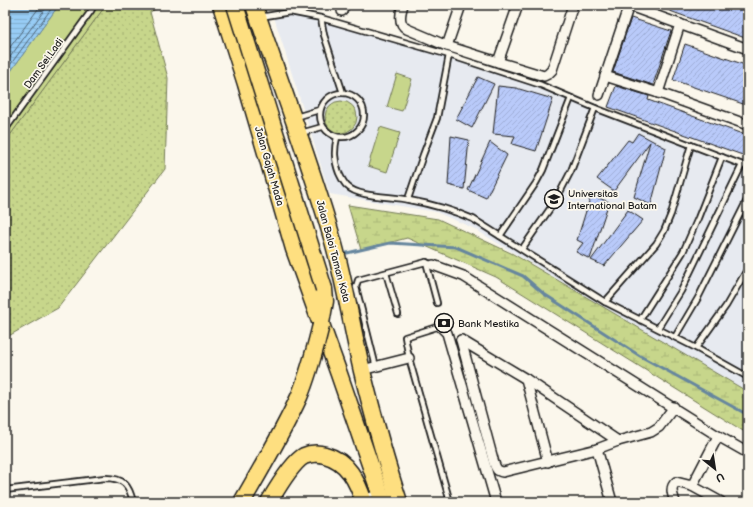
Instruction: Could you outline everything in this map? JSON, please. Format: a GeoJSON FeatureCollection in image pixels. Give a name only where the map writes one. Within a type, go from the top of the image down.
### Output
{"type":"FeatureCollection","features":[{"type":"Feature","properties":{"kind":"highway","name":"Jalan Gajah Mada"},"geometry":{"type":"LineString","coordinates":[[221,5],[244,77],[294,249],[381,497]]}},
{"type":"Feature","properties":{"kind":"highway","name":"Jalan Gajah Mada"},"geometry":{"type":"LineString","coordinates":[[235,5],[322,282],[325,301],[314,356],[299,397],[242,502]]}},
{"type":"Feature","properties":{"kind":"highway","name":"Jalan Baloi Taman Kota"},"geometry":{"type":"LineString","coordinates":[[256,11],[299,134],[333,241],[345,289],[369,368],[383,450],[399,502]]}},
{"type":"Feature","properties":{"kind":"highway"},"geometry":{"type":"LineString","coordinates":[[294,249],[302,255],[309,257],[318,256],[325,253],[333,241]]}},
{"type":"Feature","properties":{"kind":"highway"},"geometry":{"type":"LineString","coordinates":[[270,502],[296,462],[305,456],[317,453],[338,460],[346,466],[354,478],[359,501]]}},
{"type":"Feature","properties":{"kind":"street"},"geometry":{"type":"LineString","coordinates":[[403,5],[400,17],[404,28],[448,50],[498,62],[544,76],[552,70],[573,5]]}},
{"type":"Feature","properties":{"kind":"street"},"geometry":{"type":"LineString","coordinates":[[448,50],[461,5]]}},
{"type":"Feature","properties":{"kind":"street"},"geometry":{"type":"LineString","coordinates":[[498,62],[518,5]]}},
{"type":"Feature","properties":{"kind":"street"},"geometry":{"type":"LineString","coordinates":[[599,96],[628,5],[748,49]]}},
{"type":"Feature","properties":{"kind":"street"},"geometry":{"type":"LineString","coordinates":[[658,93],[680,24]]}},
{"type":"Feature","properties":{"kind":"street"},"geometry":{"type":"LineString","coordinates":[[605,76],[748,124]]}},
{"type":"Feature","properties":{"kind":"street"},"geometry":{"type":"LineString","coordinates":[[429,263],[463,276],[718,436],[748,453]]}},
{"type":"Feature","properties":{"kind":"street"},"geometry":{"type":"LineString","coordinates":[[440,326],[447,333],[496,502]]}},
{"type":"Feature","properties":{"kind":"street"},"geometry":{"type":"LineString","coordinates":[[618,441],[526,379],[461,340],[496,469],[498,471],[503,472],[548,462],[651,432],[659,427],[674,407]]}},
{"type":"Feature","properties":{"kind":"street"},"geometry":{"type":"LineString","coordinates":[[369,368],[409,358]]}},
{"type":"Feature","properties":{"kind":"street"},"geometry":{"type":"LineString","coordinates":[[526,379],[548,462]]}},
{"type":"Feature","properties":{"kind":"street"},"geometry":{"type":"LineString","coordinates":[[692,486],[718,436]]}},
{"type":"Feature","properties":{"kind":"street"},"geometry":{"type":"LineString","coordinates":[[596,449],[612,502]]}},
{"type":"Feature","properties":{"kind":"street"},"geometry":{"type":"LineString","coordinates":[[675,502],[672,490],[673,484],[676,482],[692,486],[721,502]]}},
{"type":"Feature","properties":{"kind":"lane","name":"Dam Sei.Ladi"},"geometry":{"type":"LineString","coordinates":[[5,130],[94,5]]}},
{"type":"Feature","properties":{"kind":"lane"},"geometry":{"type":"LineString","coordinates":[[256,11],[290,12],[321,18],[448,50],[748,167]]}},
{"type":"Feature","properties":{"kind":"lane"},"geometry":{"type":"LineString","coordinates":[[321,18],[324,35],[342,92]]}},
{"type":"Feature","properties":{"kind":"lane"},"geometry":{"type":"LineString","coordinates":[[408,199],[437,118],[448,50]]}},
{"type":"Feature","properties":{"kind":"lane"},"geometry":{"type":"LineString","coordinates":[[342,92],[350,94],[361,103],[364,110],[364,118],[358,131],[345,138],[337,137],[331,135],[322,127],[319,119],[319,110],[322,103],[328,97],[342,92]]}},
{"type":"Feature","properties":{"kind":"lane"},"geometry":{"type":"LineString","coordinates":[[500,236],[536,183],[543,170],[549,158],[571,98]]}},
{"type":"Feature","properties":{"kind":"lane"},"geometry":{"type":"LineString","coordinates":[[522,249],[556,200],[571,170],[595,108]]}},
{"type":"Feature","properties":{"kind":"lane"},"geometry":{"type":"LineString","coordinates":[[293,117],[319,110]]}},
{"type":"Feature","properties":{"kind":"lane"},"geometry":{"type":"LineString","coordinates":[[299,134],[322,127]]}},
{"type":"Feature","properties":{"kind":"lane"},"geometry":{"type":"LineString","coordinates":[[337,137],[334,149],[336,163],[347,186],[358,193],[408,199],[455,211],[473,219],[605,302],[658,328],[748,377]]}},
{"type":"Feature","properties":{"kind":"lane"},"geometry":{"type":"LineString","coordinates":[[605,302],[656,244],[664,231],[671,214],[692,145]]}},
{"type":"Feature","properties":{"kind":"lane"},"geometry":{"type":"LineString","coordinates":[[640,320],[683,252],[722,157]]}},
{"type":"Feature","properties":{"kind":"lane"},"geometry":{"type":"LineString","coordinates":[[658,328],[681,291],[742,165]]}},
{"type":"Feature","properties":{"kind":"lane"},"geometry":{"type":"LineString","coordinates":[[675,337],[698,298],[748,198]]}},
{"type":"Feature","properties":{"kind":"lane"},"geometry":{"type":"LineString","coordinates":[[369,368],[356,287],[358,280],[429,263],[437,303]]}},
{"type":"Feature","properties":{"kind":"lane"},"geometry":{"type":"LineString","coordinates":[[696,348],[726,306],[748,268]]}},
{"type":"Feature","properties":{"kind":"lane"},"geometry":{"type":"LineString","coordinates":[[386,273],[398,314]]}},
{"type":"Feature","properties":{"kind":"lane"},"geometry":{"type":"LineString","coordinates":[[440,326],[405,337],[409,358],[450,502]]}},
{"type":"Feature","properties":{"kind":"lane"},"geometry":{"type":"LineString","coordinates":[[5,490],[115,478],[123,481],[130,491],[133,502]]}},
{"type":"Feature","properties":{"kind":"lane"},"geometry":{"type":"LineString","coordinates":[[359,501],[381,497]]}},
{"type":"Feature","properties":{"kind":"shaded area","name":"Universitas International Batam"},"geometry":{"type":"Polygon","coordinates":[[[294,9],[469,59],[532,79],[651,128],[748,163],[748,392],[617,316],[473,228],[436,212],[330,194],[273,14],[284,10],[294,9]]]}},
{"type":"Feature","properties":{"kind":"green space"},"geometry":{"type":"Polygon","coordinates":[[[59,5],[106,5],[5,142],[5,79],[59,5]]]}},
{"type":"Feature","properties":{"kind":"green space"},"geometry":{"type":"Polygon","coordinates":[[[106,5],[163,5],[150,12],[168,78],[165,169],[58,308],[5,338],[5,142],[106,5]]]}},
{"type":"Feature","properties":{"kind":"green space"},"geometry":{"type":"Polygon","coordinates":[[[397,74],[412,79],[402,111],[387,107],[397,74]]]}},
{"type":"Feature","properties":{"kind":"green space"},"geometry":{"type":"Polygon","coordinates":[[[338,101],[344,101],[354,108],[357,117],[356,123],[350,130],[344,133],[338,133],[328,126],[325,120],[325,114],[332,104],[338,101]]]}},
{"type":"Feature","properties":{"kind":"green space"},"geometry":{"type":"Polygon","coordinates":[[[380,127],[400,133],[387,172],[368,166],[380,127]]]}},
{"type":"Feature","properties":{"kind":"green space"},"geometry":{"type":"Polygon","coordinates":[[[348,205],[438,219],[513,254],[748,392],[748,434],[496,277],[407,238],[361,250],[348,205]]]}},
{"type":"Feature","properties":{"kind":"water"},"geometry":{"type":"Polygon","coordinates":[[[5,5],[59,5],[5,79],[5,5]]]}},
{"type":"Feature","properties":{"kind":"building"},"geometry":{"type":"Polygon","coordinates":[[[748,5],[748,39],[656,6],[748,5]]]}},
{"type":"Feature","properties":{"kind":"building"},"geometry":{"type":"Polygon","coordinates":[[[631,18],[671,31],[653,85],[613,72],[631,18]]]}},
{"type":"Feature","properties":{"kind":"building"},"geometry":{"type":"Polygon","coordinates":[[[685,44],[748,66],[748,100],[746,105],[673,80],[685,44]]]}},
{"type":"Feature","properties":{"kind":"building"},"geometry":{"type":"Polygon","coordinates":[[[478,77],[494,84],[472,128],[456,119],[478,77]]]}},
{"type":"Feature","properties":{"kind":"building"},"geometry":{"type":"Polygon","coordinates":[[[498,86],[516,88],[553,99],[536,151],[512,144],[515,136],[493,134],[498,86]]]}},
{"type":"Feature","properties":{"kind":"building"},"geometry":{"type":"Polygon","coordinates":[[[616,86],[649,96],[648,100],[748,136],[748,157],[608,107],[616,86]]]}},
{"type":"Feature","properties":{"kind":"building"},"geometry":{"type":"Polygon","coordinates":[[[638,133],[666,148],[651,205],[634,197],[650,142],[614,191],[597,179],[628,140],[632,142],[638,133]]]}},
{"type":"Feature","properties":{"kind":"building"},"geometry":{"type":"Polygon","coordinates":[[[451,136],[469,140],[464,189],[448,185],[451,136]]]}},
{"type":"Feature","properties":{"kind":"building"},"geometry":{"type":"Polygon","coordinates":[[[490,142],[507,155],[486,198],[468,190],[490,142]]]}},
{"type":"Feature","properties":{"kind":"building"},"geometry":{"type":"Polygon","coordinates":[[[591,195],[609,202],[590,259],[576,252],[583,243],[577,240],[591,195]]]}},
{"type":"Feature","properties":{"kind":"building"},"geometry":{"type":"Polygon","coordinates":[[[628,210],[643,220],[604,266],[591,260],[628,210]]]}},
{"type":"Feature","properties":{"kind":"waterway"},"geometry":{"type":"LineString","coordinates":[[347,253],[390,243],[456,247],[523,276],[544,294],[640,356],[748,415]]}},
{"type":"Feature","properties":{"kind":"place","name":"Universitas International Batam"},"geometry":{"type":"Point","coordinates":[554,199]}},
{"type":"Feature","properties":{"kind":"place","name":"Bank Mestika"},"geometry":{"type":"Point","coordinates":[444,323]}}]}
